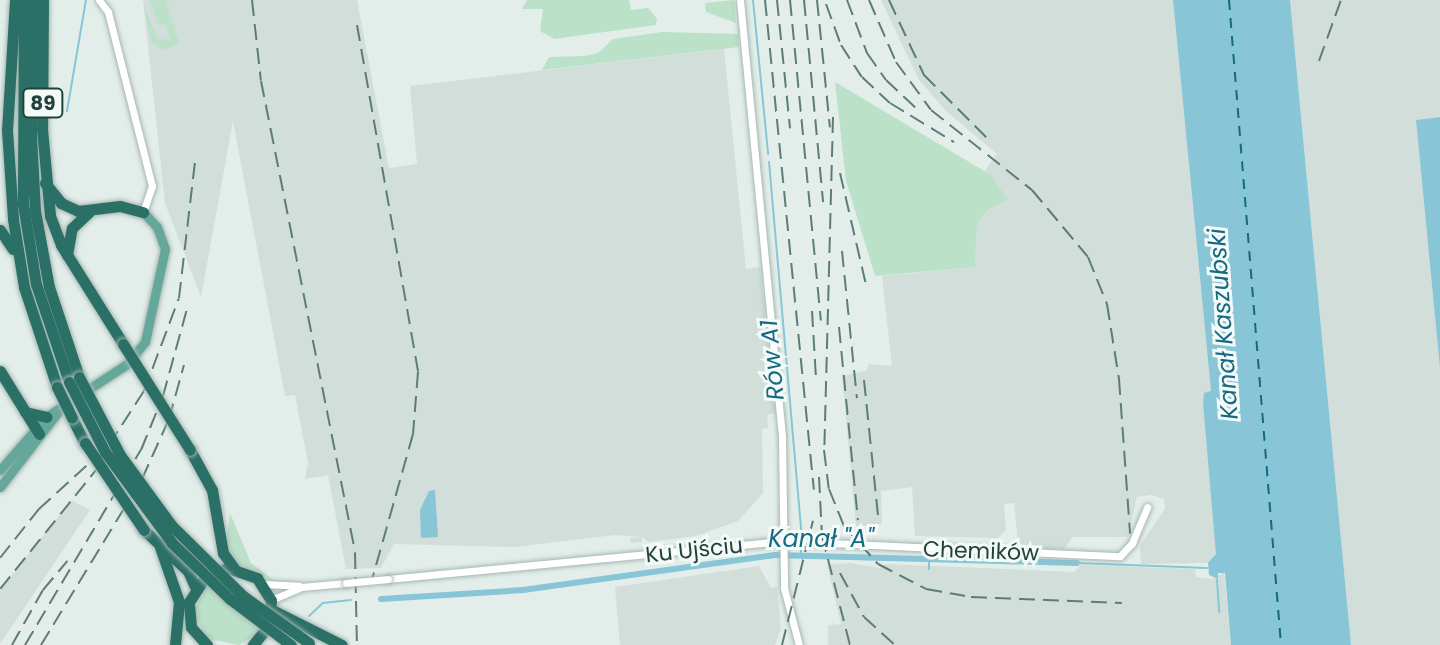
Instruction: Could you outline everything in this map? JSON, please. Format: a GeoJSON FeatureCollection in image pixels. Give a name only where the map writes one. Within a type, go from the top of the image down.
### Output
{"type":"FeatureCollection","features":[{"type":"Feature","properties":{"kind":"highway","name":"89"},"geometry":{"type":"LineString","coordinates":[[15,0],[8,160],[17,258],[57,387],[93,457],[144,530],[160,547],[179,602],[175,645]]}},
{"type":"Feature","properties":{"kind":"highway"},"geometry":{"type":"LineString","coordinates":[[24,0],[20,143],[24,215],[42,305],[105,452],[158,526],[219,589],[291,645]]}},
{"type":"Feature","properties":{"kind":"highway"},"geometry":{"type":"LineString","coordinates":[[35,0],[31,135],[35,211],[49,287],[74,380],[120,455],[172,526],[243,596],[311,644]]}},
{"type":"Feature","properties":{"kind":"highway","name":"89"},"geometry":{"type":"LineString","coordinates":[[43,0],[44,181],[50,216],[67,255],[212,490],[223,553],[234,568]]}},
{"type":"Feature","properties":{"kind":"highway"},"geometry":{"type":"LineString","coordinates":[[0,174],[8,160]]}},
{"type":"Feature","properties":{"kind":"highway"},"geometry":{"type":"LineString","coordinates":[[44,181],[61,203],[89,212],[120,206],[143,212]]}},
{"type":"Feature","properties":{"kind":"highway"},"geometry":{"type":"LineString","coordinates":[[67,255],[72,228],[89,212]]}},
{"type":"Feature","properties":{"kind":"highway"},"geometry":{"type":"LineString","coordinates":[[0,230],[17,258]]}},
{"type":"Feature","properties":{"kind":"highway"},"geometry":{"type":"LineString","coordinates":[[0,371],[36,431]]}},
{"type":"Feature","properties":{"kind":"highway"},"geometry":{"type":"LineString","coordinates":[[25,412],[46,417]]}},
{"type":"Feature","properties":{"kind":"highway"},"geometry":{"type":"LineString","coordinates":[[160,547],[188,571],[195,587]]}},
{"type":"Feature","properties":{"kind":"highway"},"geometry":{"type":"LineString","coordinates":[[175,645],[196,638],[189,602],[195,587],[211,573],[234,568],[264,584],[272,605],[342,645]]}},
{"type":"Feature","properties":{"kind":"highway"},"geometry":{"type":"LineString","coordinates":[[271,645],[256,643],[272,605]]}},
{"type":"Feature","properties":{"kind":"main road"},"geometry":{"type":"LineString","coordinates":[[0,487],[46,417],[131,361],[149,334],[165,249],[157,227],[143,212]]}},
{"type":"Feature","properties":{"kind":"main road"},"geometry":{"type":"LineString","coordinates":[[0,470],[59,409]]}},
{"type":"Feature","properties":{"kind":"street"},"geometry":{"type":"LineString","coordinates":[[740,0],[782,437],[786,597],[799,645]]}},
{"type":"Feature","properties":{"kind":"street"},"geometry":{"type":"LineString","coordinates":[[100,1],[108,12],[152,186],[143,212]]}},
{"type":"Feature","properties":{"kind":"street","name":"Chemików"},"geometry":{"type":"LineString","coordinates":[[785,546],[801,542],[1120,556],[1132,543],[1147,507]]}},
{"type":"Feature","properties":{"kind":"street","name":"Ku Ujściu"},"geometry":{"type":"LineString","coordinates":[[264,584],[301,587],[785,546]]}},
{"type":"Feature","properties":{"kind":"street","name":"Ku Ujściu"},"geometry":{"type":"LineString","coordinates":[[272,605],[301,587]]}},
{"type":"Feature","properties":{"kind":"shaded area"},"geometry":{"type":"Polygon","coordinates":[[[143,0],[357,0],[389,168],[417,164],[410,86],[724,49],[746,269],[760,267],[775,413],[767,415],[768,428],[762,429],[763,493],[738,521],[696,536],[648,542],[642,537],[642,542],[631,543],[630,538],[641,537],[615,535],[515,547],[394,544],[381,568],[346,569],[328,475],[305,479],[308,463],[295,395],[285,396],[233,121],[201,297],[165,203],[143,0]]]}},
{"type":"Feature","properties":{"kind":"shaded area"},"geometry":{"type":"Polygon","coordinates":[[[881,0],[1173,0],[1211,392],[1216,554],[1211,563],[1141,564],[1140,545],[1165,509],[1164,499],[1151,495],[1137,497],[1128,537],[1072,537],[1065,549],[1026,547],[1018,542],[1014,503],[1004,504],[1006,530],[998,538],[915,536],[912,487],[881,491],[882,524],[856,527],[842,376],[866,371],[869,364],[892,366],[882,276],[975,267],[977,224],[988,210],[1007,200],[985,170],[997,154],[945,110],[919,80],[881,0]]]}},
{"type":"Feature","properties":{"kind":"shaded area"},"geometry":{"type":"Polygon","coordinates":[[[1290,0],[1440,0],[1440,117],[1416,120],[1440,368],[1440,645],[1351,645],[1290,0]]]}},
{"type":"Feature","properties":{"kind":"shaded area"},"geometry":{"type":"Polygon","coordinates":[[[71,500],[90,510],[0,644],[0,590],[71,500]]]}},
{"type":"Feature","properties":{"kind":"shaded area"},"geometry":{"type":"Polygon","coordinates":[[[850,563],[880,568],[886,564],[1075,572],[1080,565],[1195,569],[1196,577],[1213,579],[1224,572],[1231,645],[828,645],[828,625],[841,624],[827,565],[850,563]]]}},
{"type":"Feature","properties":{"kind":"shaded area"},"geometry":{"type":"Polygon","coordinates":[[[759,566],[771,588],[777,587],[781,628],[775,645],[620,645],[615,587],[759,566]]]}},
{"type":"Feature","properties":{"kind":"green space"},"geometry":{"type":"Polygon","coordinates":[[[150,0],[166,0],[179,44],[163,50],[151,42],[144,8],[158,39],[171,40],[166,25],[158,24],[150,0]]]}},
{"type":"Feature","properties":{"kind":"green space"},"geometry":{"type":"Polygon","coordinates":[[[527,0],[629,0],[631,10],[648,8],[657,19],[656,25],[554,39],[540,31],[543,9],[522,9],[527,0]]]}},
{"type":"Feature","properties":{"kind":"green space"},"geometry":{"type":"Polygon","coordinates":[[[734,0],[736,23],[706,12],[705,3],[734,0]]]}},
{"type":"Feature","properties":{"kind":"green space"},"geometry":{"type":"Polygon","coordinates":[[[662,32],[738,34],[739,47],[542,70],[549,57],[585,56],[598,53],[613,39],[662,32]]]}},
{"type":"Feature","properties":{"kind":"green space"},"geometry":{"type":"Polygon","coordinates":[[[835,82],[991,175],[1008,200],[988,210],[977,224],[975,267],[875,276],[846,181],[835,82]]]}},
{"type":"Feature","properties":{"kind":"green space"},"geometry":{"type":"Polygon","coordinates":[[[230,513],[251,563],[276,582],[234,563],[225,546],[230,513]]]}},
{"type":"Feature","properties":{"kind":"green space"},"geometry":{"type":"Polygon","coordinates":[[[205,584],[261,630],[239,645],[208,639],[194,613],[205,584]]]}},
{"type":"Feature","properties":{"kind":"water","name":"Kanał Kaszubski"},"geometry":{"type":"Polygon","coordinates":[[[1173,0],[1290,0],[1351,645],[1231,645],[1225,573],[1218,573],[1218,579],[1209,575],[1208,563],[1216,554],[1203,403],[1204,393],[1211,391],[1173,0]]]}},
{"type":"Feature","properties":{"kind":"water"},"geometry":{"type":"Polygon","coordinates":[[[1440,117],[1440,368],[1416,120],[1440,117]]]}},
{"type":"Feature","properties":{"kind":"water"},"geometry":{"type":"Polygon","coordinates":[[[435,490],[438,537],[421,538],[420,510],[429,491],[435,490]]]}},
{"type":"Feature","properties":{"kind":"waterway"},"geometry":{"type":"LineString","coordinates":[[67,111],[86,0]]}},
{"type":"Feature","properties":{"kind":"waterway","name":"Rów A1"},"geometry":{"type":"LineString","coordinates":[[753,0],[768,154]]}},
{"type":"Feature","properties":{"kind":"waterway","name":"Rów A1"},"geometry":{"type":"LineString","coordinates":[[769,162],[802,540]]}},
{"type":"Feature","properties":{"kind":"waterway","name":"Rów A1"},"geometry":{"type":"LineString","coordinates":[[801,546],[801,554]]}},
{"type":"Feature","properties":{"kind":"waterway","name":"Kanał \"A\""},"geometry":{"type":"LineString","coordinates":[[381,599],[523,590],[774,555],[1077,563]]}},
{"type":"Feature","properties":{"kind":"waterway"},"geometry":{"type":"LineString","coordinates":[[929,559],[929,569]]}},
{"type":"Feature","properties":{"kind":"waterway","name":"Kanał \"A\""},"geometry":{"type":"LineString","coordinates":[[1077,563],[1207,568]]}},
{"type":"Feature","properties":{"kind":"waterway"},"geometry":{"type":"LineString","coordinates":[[1217,580],[1219,612]]}},
{"type":"Feature","properties":{"kind":"waterway","name":"Kanał \"A\""},"geometry":{"type":"LineString","coordinates":[[309,616],[323,603],[351,600]]}},
{"type":"Feature","properties":{"kind":"ferry route"},"geometry":{"type":"LineString","coordinates":[[1229,0],[1281,645]]}},
{"type":"Feature","properties":{"kind":"railway"},"geometry":{"type":"LineString","coordinates":[[252,0],[261,81],[355,553],[357,645]]}},
{"type":"Feature","properties":{"kind":"railway"},"geometry":{"type":"LineString","coordinates":[[765,0],[814,490]]}},
{"type":"Feature","properties":{"kind":"railway"},"geometry":{"type":"LineString","coordinates":[[777,0],[790,128]]}},
{"type":"Feature","properties":{"kind":"railway"},"geometry":{"type":"LineString","coordinates":[[790,0],[821,321]]}},
{"type":"Feature","properties":{"kind":"railway"},"geometry":{"type":"LineString","coordinates":[[804,0],[823,202]]}},
{"type":"Feature","properties":{"kind":"railway"},"geometry":{"type":"LineString","coordinates":[[817,0],[830,127]]}},
{"type":"Feature","properties":{"kind":"railway"},"geometry":{"type":"LineString","coordinates":[[847,0],[867,53],[886,80],[917,109]]}},
{"type":"Feature","properties":{"kind":"railway"},"geometry":{"type":"LineString","coordinates":[[869,0],[896,62],[931,110],[1032,190],[1088,257],[1107,304],[1119,379],[1130,534]]}},
{"type":"Feature","properties":{"kind":"railway"},"geometry":{"type":"LineString","coordinates":[[889,0],[924,75],[986,137]]}},
{"type":"Feature","properties":{"kind":"railway"},"geometry":{"type":"LineString","coordinates":[[1319,61],[1341,0]]}},
{"type":"Feature","properties":{"kind":"railway"},"geometry":{"type":"LineString","coordinates":[[826,4],[841,45],[862,77],[890,103],[954,142]]}},
{"type":"Feature","properties":{"kind":"railway"},"geometry":{"type":"LineString","coordinates":[[357,25],[418,372],[413,434],[372,580]]}},
{"type":"Feature","properties":{"kind":"railway"},"geometry":{"type":"LineString","coordinates":[[833,117],[824,450],[829,489],[844,526],[878,564],[926,589],[971,597],[1122,603]]}},
{"type":"Feature","properties":{"kind":"railway"},"geometry":{"type":"LineString","coordinates":[[0,558],[39,509],[109,445],[144,391],[179,298],[195,161]]}},
{"type":"Feature","properties":{"kind":"railway"},"geometry":{"type":"LineString","coordinates":[[840,173],[867,289]]}},
{"type":"Feature","properties":{"kind":"railway"},"geometry":{"type":"LineString","coordinates":[[842,251],[857,398]]}},
{"type":"Feature","properties":{"kind":"railway"},"geometry":{"type":"LineString","coordinates":[[25,645],[141,450],[163,396],[187,309]]}},
{"type":"Feature","properties":{"kind":"railway"},"geometry":{"type":"LineString","coordinates":[[812,311],[816,379]]}},
{"type":"Feature","properties":{"kind":"railway"},"geometry":{"type":"LineString","coordinates":[[839,327],[858,520]]}},
{"type":"Feature","properties":{"kind":"railway"},"geometry":{"type":"LineString","coordinates":[[41,645],[142,479],[169,419],[184,365]]}},
{"type":"Feature","properties":{"kind":"railway"},"geometry":{"type":"LineString","coordinates":[[864,380],[878,515]]}},
{"type":"Feature","properties":{"kind":"railway"},"geometry":{"type":"LineString","coordinates":[[0,589],[96,470]]}},
{"type":"Feature","properties":{"kind":"railway"},"geometry":{"type":"LineString","coordinates":[[819,477],[822,536],[850,645]]}},
{"type":"Feature","properties":{"kind":"railway"},"geometry":{"type":"LineString","coordinates":[[782,645],[813,521]]}},
{"type":"Feature","properties":{"kind":"railway"},"geometry":{"type":"LineString","coordinates":[[12,645],[43,590],[67,561]]}},
{"type":"Feature","properties":{"kind":"railway"},"geometry":{"type":"LineString","coordinates":[[840,573],[864,617],[895,645]]}}]}
